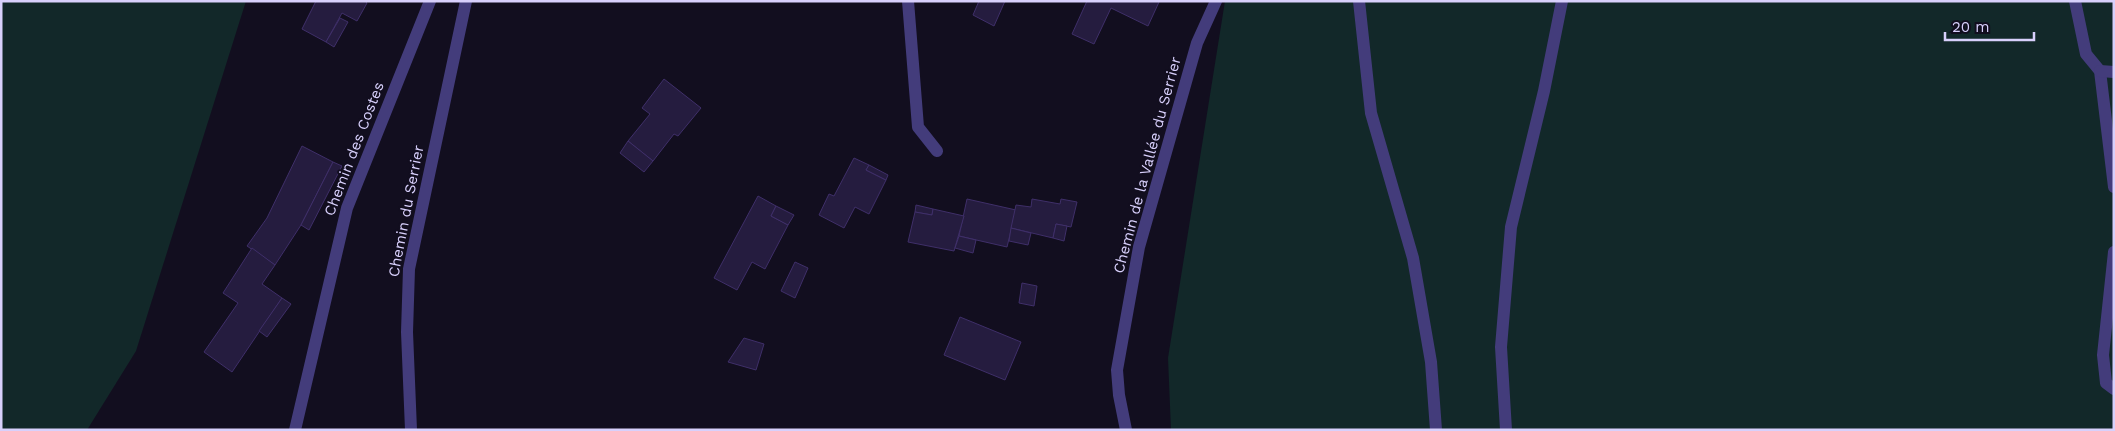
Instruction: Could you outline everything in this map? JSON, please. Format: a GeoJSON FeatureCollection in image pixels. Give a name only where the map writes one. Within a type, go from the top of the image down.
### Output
{"type":"FeatureCollection","features":[{"type":"Feature","properties":{"kind":"street","name":"Chemin des Costes"},"geometry":{"type":"LineString","coordinates":[[295,430],[347,208],[430,1]]}},
{"type":"Feature","properties":{"kind":"street","name":"Chemin du Serrier"},"geometry":{"type":"LineString","coordinates":[[411,430],[407,332],[410,269],[466,1]]}},
{"type":"Feature","properties":{"kind":"street"},"geometry":{"type":"LineString","coordinates":[[908,1],[918,127],[936,151]]}},
{"type":"Feature","properties":{"kind":"street","name":"Chemin de la Vallée du Serrier"},"geometry":{"type":"LineString","coordinates":[[1126,430],[1121,409],[1117,370],[1139,248],[1197,43],[1216,1]]}},
{"type":"Feature","properties":{"kind":"street"},"geometry":{"type":"LineString","coordinates":[[1358,1],[1371,113],[1414,258],[1431,362],[1436,430]]}},
{"type":"Feature","properties":{"kind":"street"},"geometry":{"type":"LineString","coordinates":[[1506,430],[1501,347],[1511,227],[1544,91],[1562,1]]}},
{"type":"Feature","properties":{"kind":"street"},"geometry":{"type":"LineString","coordinates":[[2075,1],[2086,54],[2100,71],[2114,187]]}},
{"type":"Feature","properties":{"kind":"street"},"geometry":{"type":"LineString","coordinates":[[2100,71],[2114,72]]}},
{"type":"Feature","properties":{"kind":"street"},"geometry":{"type":"LineString","coordinates":[[2114,252],[2103,356],[2106,384],[2114,389]]}},
{"type":"Feature","properties":{"kind":"green space"},"geometry":{"type":"Polygon","coordinates":[[[1,1],[246,1],[136,351],[87,430],[1,430],[1,1]]]}},
{"type":"Feature","properties":{"kind":"green space"},"geometry":{"type":"Polygon","coordinates":[[[1225,1],[2114,1],[2114,430],[1171,430],[1168,358],[1225,1]]]}},
{"type":"Feature","properties":{"kind":"building"},"geometry":{"type":"Polygon","coordinates":[[[316,1],[365,1],[367,3],[357,21],[342,13],[326,42],[302,29],[316,1]]]}},
{"type":"Feature","properties":{"kind":"building"},"geometry":{"type":"Polygon","coordinates":[[[979,1],[1005,1],[994,26],[973,15],[979,1]]]}},
{"type":"Feature","properties":{"kind":"building"},"geometry":{"type":"Polygon","coordinates":[[[1087,1],[1159,2],[1148,26],[1111,8],[1094,44],[1072,34],[1087,1]]]}},
{"type":"Feature","properties":{"kind":"building"},"geometry":{"type":"Polygon","coordinates":[[[340,18],[348,22],[334,47],[326,42],[340,18]]]}},
{"type":"Feature","properties":{"kind":"building"},"geometry":{"type":"Polygon","coordinates":[[[664,79],[701,108],[678,136],[674,134],[653,161],[628,141],[650,114],[642,108],[664,79]]]}},
{"type":"Feature","properties":{"kind":"building"},"geometry":{"type":"Polygon","coordinates":[[[628,141],[653,161],[644,172],[620,153],[628,141]]]}},
{"type":"Feature","properties":{"kind":"building"},"geometry":{"type":"Polygon","coordinates":[[[302,146],[333,162],[301,225],[275,265],[247,246],[267,218],[302,146]]]}},
{"type":"Feature","properties":{"kind":"building"},"geometry":{"type":"Polygon","coordinates":[[[854,158],[869,165],[866,170],[886,180],[869,214],[855,207],[844,228],[819,215],[829,194],[834,196],[854,158]]]}},
{"type":"Feature","properties":{"kind":"building"},"geometry":{"type":"Polygon","coordinates":[[[333,162],[342,166],[309,230],[301,225],[333,162]]]}},
{"type":"Feature","properties":{"kind":"building"},"geometry":{"type":"Polygon","coordinates":[[[869,165],[888,175],[886,180],[866,170],[869,165]]]}},
{"type":"Feature","properties":{"kind":"building"},"geometry":{"type":"Polygon","coordinates":[[[758,196],[776,206],[771,216],[788,225],[765,269],[752,262],[737,290],[714,278],[758,196]]]}},
{"type":"Feature","properties":{"kind":"building"},"geometry":{"type":"Polygon","coordinates":[[[967,199],[1016,210],[1007,247],[959,236],[967,199]]]}},
{"type":"Feature","properties":{"kind":"building"},"geometry":{"type":"Polygon","coordinates":[[[1032,199],[1060,204],[1061,199],[1077,202],[1071,227],[1056,224],[1053,238],[1011,228],[1016,205],[1031,207],[1032,199]]]}},
{"type":"Feature","properties":{"kind":"building"},"geometry":{"type":"Polygon","coordinates":[[[916,205],[933,209],[932,215],[915,212],[916,205]]]}},
{"type":"Feature","properties":{"kind":"building"},"geometry":{"type":"Polygon","coordinates":[[[776,206],[794,215],[788,225],[771,216],[776,206]]]}},
{"type":"Feature","properties":{"kind":"building"},"geometry":{"type":"Polygon","coordinates":[[[933,209],[964,216],[954,251],[908,242],[915,212],[932,215],[933,209]]]}},
{"type":"Feature","properties":{"kind":"building"},"geometry":{"type":"Polygon","coordinates":[[[1056,224],[1067,226],[1064,241],[1053,238],[1056,224]]]}},
{"type":"Feature","properties":{"kind":"building"},"geometry":{"type":"Polygon","coordinates":[[[1011,228],[1031,233],[1028,245],[1009,241],[1011,228]]]}},
{"type":"Feature","properties":{"kind":"building"},"geometry":{"type":"Polygon","coordinates":[[[959,236],[976,240],[973,253],[955,248],[959,236]]]}},
{"type":"Feature","properties":{"kind":"building"},"geometry":{"type":"Polygon","coordinates":[[[252,248],[275,265],[262,284],[282,298],[232,372],[204,352],[238,303],[223,293],[252,248]]]}},
{"type":"Feature","properties":{"kind":"building"},"geometry":{"type":"Polygon","coordinates":[[[795,262],[808,268],[795,298],[781,291],[795,262]]]}},
{"type":"Feature","properties":{"kind":"building"},"geometry":{"type":"Polygon","coordinates":[[[1022,283],[1037,286],[1034,306],[1019,303],[1022,283]]]}},
{"type":"Feature","properties":{"kind":"building"},"geometry":{"type":"Polygon","coordinates":[[[282,298],[291,304],[267,337],[259,331],[282,298]]]}},
{"type":"Feature","properties":{"kind":"building"},"geometry":{"type":"Polygon","coordinates":[[[960,317],[1021,342],[1005,380],[944,355],[960,317]]]}},
{"type":"Feature","properties":{"kind":"building"},"geometry":{"type":"Polygon","coordinates":[[[744,338],[764,344],[756,370],[728,362],[744,338]]]}}]}
